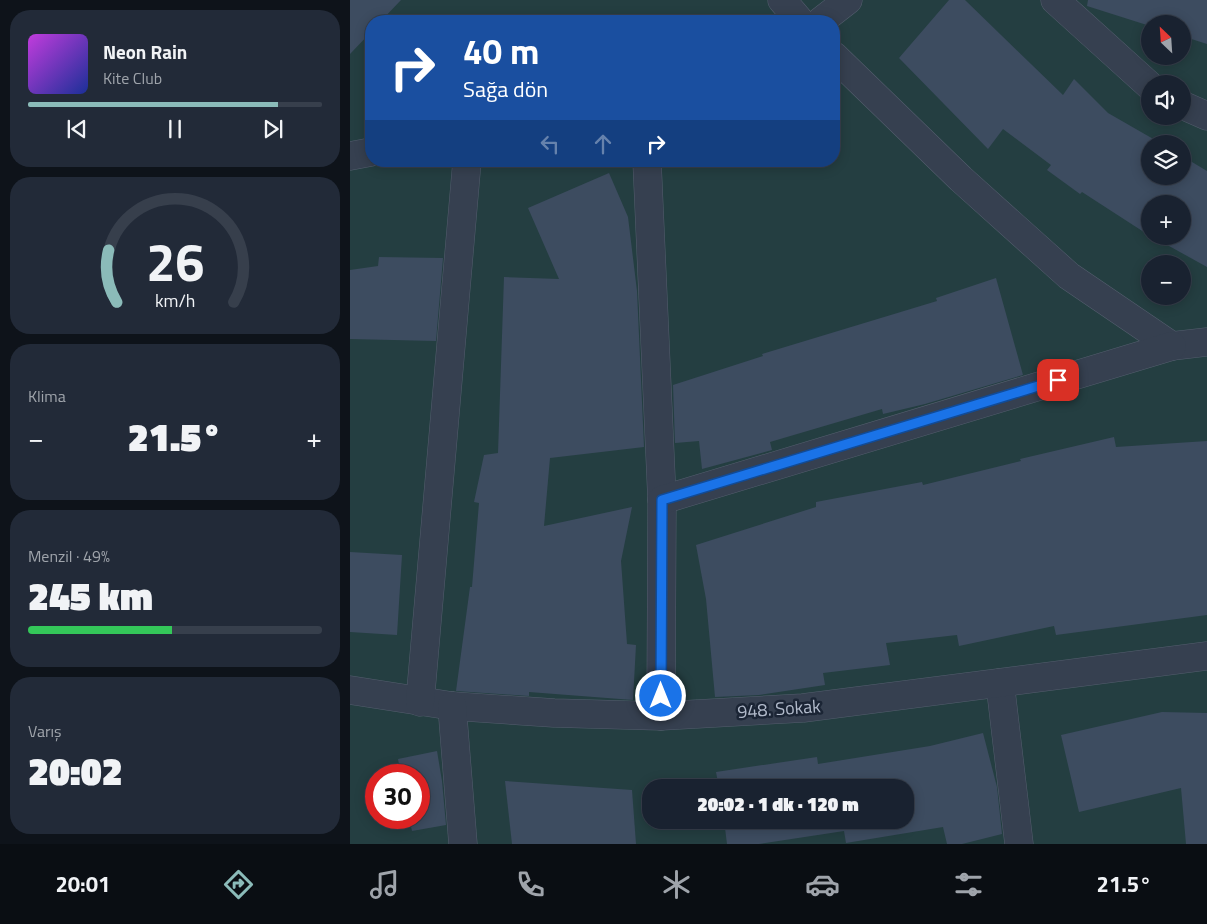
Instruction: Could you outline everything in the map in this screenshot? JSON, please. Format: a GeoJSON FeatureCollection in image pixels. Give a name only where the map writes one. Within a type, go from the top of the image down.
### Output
{"type":"FeatureCollection","features":[{"type":"Feature","properties":{"kind":"street"},"geometry":{"type":"LineString","coordinates":[[782,0],[795,15]]}},
{"type":"Feature","properties":{"kind":"street"},"geometry":{"type":"LineString","coordinates":[[829,15],[848,0]]}},
{"type":"Feature","properties":{"kind":"street"},"geometry":{"type":"LineString","coordinates":[[1055,0],[1141,78]]}},
{"type":"Feature","properties":{"kind":"street"},"geometry":{"type":"LineString","coordinates":[[840,62],[961,180],[1069,276],[1172,346]]}},
{"type":"Feature","properties":{"kind":"street"},"geometry":{"type":"LineString","coordinates":[[1191,109],[1207,116]]}},
{"type":"Feature","properties":{"kind":"street"},"geometry":{"type":"LineString","coordinates":[[350,156],[365,153]]}},
{"type":"Feature","properties":{"kind":"street"},"geometry":{"type":"LineString","coordinates":[[420,702],[466,167]]}},
{"type":"Feature","properties":{"kind":"street"},"geometry":{"type":"LineString","coordinates":[[646,167],[662,500],[661,716]]}},
{"type":"Feature","properties":{"kind":"street"},"geometry":{"type":"LineString","coordinates":[[662,500],[1172,346],[1207,342]]}},
{"type":"Feature","properties":{"kind":"street","name":"948. Sokak"},"geometry":{"type":"LineString","coordinates":[[350,690],[452,706],[554,713],[661,716],[803,708],[1207,656]]}},
{"type":"Feature","properties":{"kind":"street"},"geometry":{"type":"LineString","coordinates":[[1000,683],[1018,844]]}},
{"type":"Feature","properties":{"kind":"street"},"geometry":{"type":"LineString","coordinates":[[452,706],[463,844]]}},
{"type":"Feature","properties":{"kind":"green space"},"geometry":{"type":"Polygon","coordinates":[[[350,0],[1207,0],[1207,844],[350,844],[350,0]]]}},
{"type":"Feature","properties":{"kind":"building"},"geometry":{"type":"Polygon","coordinates":[[[350,0],[401,0],[387,15],[365,15],[365,38],[350,54],[350,0]]]}},
{"type":"Feature","properties":{"kind":"building"},"geometry":{"type":"Polygon","coordinates":[[[949,0],[965,0],[1063,95],[1074,79],[1108,113],[1146,135],[1141,135],[1141,185],[1191,185],[1191,161],[1207,171],[1207,267],[1191,258],[1191,255],[1185,255],[1167,245],[1191,245],[1191,195],[1141,195],[1141,230],[1082,192],[1080,194],[1047,170],[1051,165],[1003,129],[988,149],[899,58],[949,0]]]}},
{"type":"Feature","properties":{"kind":"building"},"geometry":{"type":"Polygon","coordinates":[[[1088,0],[1207,0],[1207,44],[1191,39],[1191,15],[1141,15],[1141,23],[1087,6],[1088,0]]]}},
{"type":"Feature","properties":{"kind":"building"},"geometry":{"type":"Polygon","coordinates":[[[609,173],[628,217],[637,291],[644,447],[550,458],[544,526],[632,507],[621,561],[627,644],[636,645],[633,700],[529,692],[529,696],[456,691],[470,587],[472,587],[479,503],[474,502],[484,455],[498,453],[504,277],[559,279],[528,208],[609,173]]]}},
{"type":"Feature","properties":{"kind":"building"},"geometry":{"type":"Polygon","coordinates":[[[379,257],[443,258],[436,341],[350,339],[350,270],[378,266],[379,257]]]}},
{"type":"Feature","properties":{"kind":"building"},"geometry":{"type":"Polygon","coordinates":[[[996,278],[1023,375],[925,404],[883,414],[882,409],[770,442],[772,450],[702,469],[699,441],[675,443],[673,385],[763,356],[762,354],[937,301],[936,298],[996,278]]]}},
{"type":"Feature","properties":{"kind":"building"},"geometry":{"type":"Polygon","coordinates":[[[1114,437],[1116,447],[1207,441],[1207,615],[1056,635],[1054,626],[959,646],[957,635],[886,643],[890,665],[823,673],[825,685],[759,695],[715,697],[706,599],[696,545],[816,507],[816,502],[922,482],[923,485],[1021,461],[1020,459],[1114,437]]]}},
{"type":"Feature","properties":{"kind":"building"},"geometry":{"type":"Polygon","coordinates":[[[350,552],[402,555],[397,635],[350,632],[350,552]]]}},
{"type":"Feature","properties":{"kind":"building"},"geometry":{"type":"Polygon","coordinates":[[[1162,712],[1207,713],[1207,844],[1186,844],[1181,788],[1079,812],[1061,735],[1162,712]]]}},
{"type":"Feature","properties":{"kind":"building"},"geometry":{"type":"Polygon","coordinates":[[[983,733],[997,787],[1002,834],[962,844],[947,844],[943,827],[846,843],[844,831],[759,844],[727,844],[725,829],[914,829],[914,779],[717,779],[716,772],[817,757],[818,764],[930,746],[983,733]]]}},
{"type":"Feature","properties":{"kind":"building"},"geometry":{"type":"Polygon","coordinates":[[[437,751],[446,825],[430,828],[430,764],[399,764],[398,759],[437,751]]]}},
{"type":"Feature","properties":{"kind":"building"},"geometry":{"type":"Polygon","coordinates":[[[505,781],[632,790],[636,844],[512,844],[505,781]]]}},
{"type":"Feature","properties":{"kind":"route"},"geometry":{"type":"LineString","coordinates":[[661,696],[662,500],[1058,380]]}}]}
